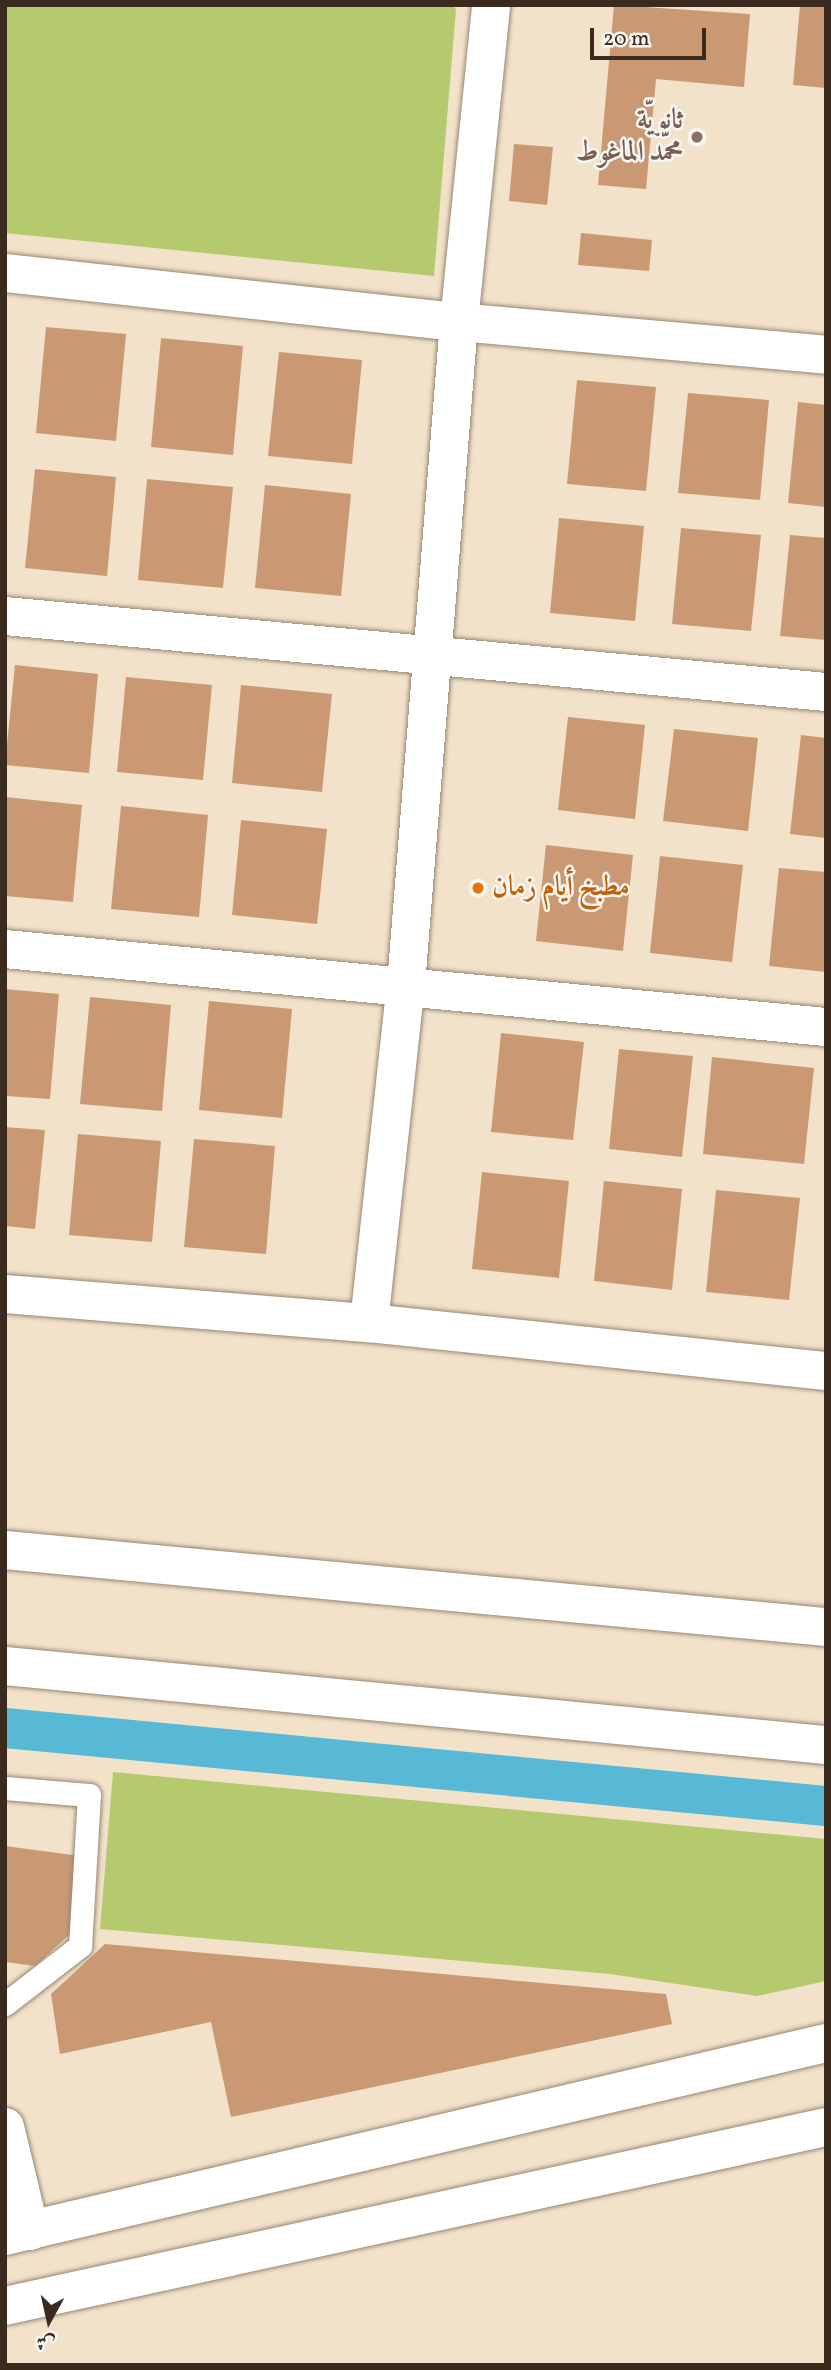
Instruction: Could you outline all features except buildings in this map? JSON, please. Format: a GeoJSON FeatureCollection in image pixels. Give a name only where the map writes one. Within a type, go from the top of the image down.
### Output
{"type":"FeatureCollection","features":[{"type":"Feature","properties":{"kind":"main road"},"geometry":{"type":"LineString","coordinates":[[369,1323],[406,985],[459,322],[491,5]]}},
{"type":"Feature","properties":{"kind":"main road"},"geometry":{"type":"LineString","coordinates":[[5,272],[459,322],[826,355]]}},
{"type":"Feature","properties":{"kind":"main road"},"geometry":{"type":"LineString","coordinates":[[5,616],[826,692]]}},
{"type":"Feature","properties":{"kind":"main road"},"geometry":{"type":"LineString","coordinates":[[5,949],[826,1027]]}},
{"type":"Feature","properties":{"kind":"main road"},"geometry":{"type":"LineString","coordinates":[[5,1294],[369,1323],[826,1371]]}},
{"type":"Feature","properties":{"kind":"main road"},"geometry":{"type":"LineString","coordinates":[[5,1550],[826,1627]]}},
{"type":"Feature","properties":{"kind":"main road"},"geometry":{"type":"LineString","coordinates":[[5,1666],[826,1745]]}},
{"type":"Feature","properties":{"kind":"main road"},"geometry":{"type":"LineString","coordinates":[[5,2127],[17,2233],[826,2043]]}},
{"type":"Feature","properties":{"kind":"main road"},"geometry":{"type":"LineString","coordinates":[[5,2306],[826,2127]]}},
{"type":"Feature","properties":{"kind":"lane"},"geometry":{"type":"LineString","coordinates":[[5,1788],[89,1795],[80,1946],[5,2004]]}},
{"type":"Feature","properties":{"kind":"green space"},"geometry":{"type":"Polygon","coordinates":[[[5,5],[452,5],[456,9],[434,276],[5,233],[5,5]]]}},
{"type":"Feature","properties":{"kind":"green space"},"geometry":{"type":"Polygon","coordinates":[[[113,1772],[826,1839],[826,1981],[757,1996],[610,1974],[100,1929],[113,1772]]]}},
{"type":"Feature","properties":{"kind":"waterway"},"geometry":{"type":"LineString","coordinates":[[5,1728],[826,1806]]}},
{"type":"Feature","properties":{"kind":"place","name":"ثانويّة محمّد الماغوط"},"geometry":{"type":"Point","coordinates":[697,137]}},
{"type":"Feature","properties":{"kind":"place","name":"مطبخ أيام زمان"},"geometry":{"type":"Point","coordinates":[478,888]}}]}
